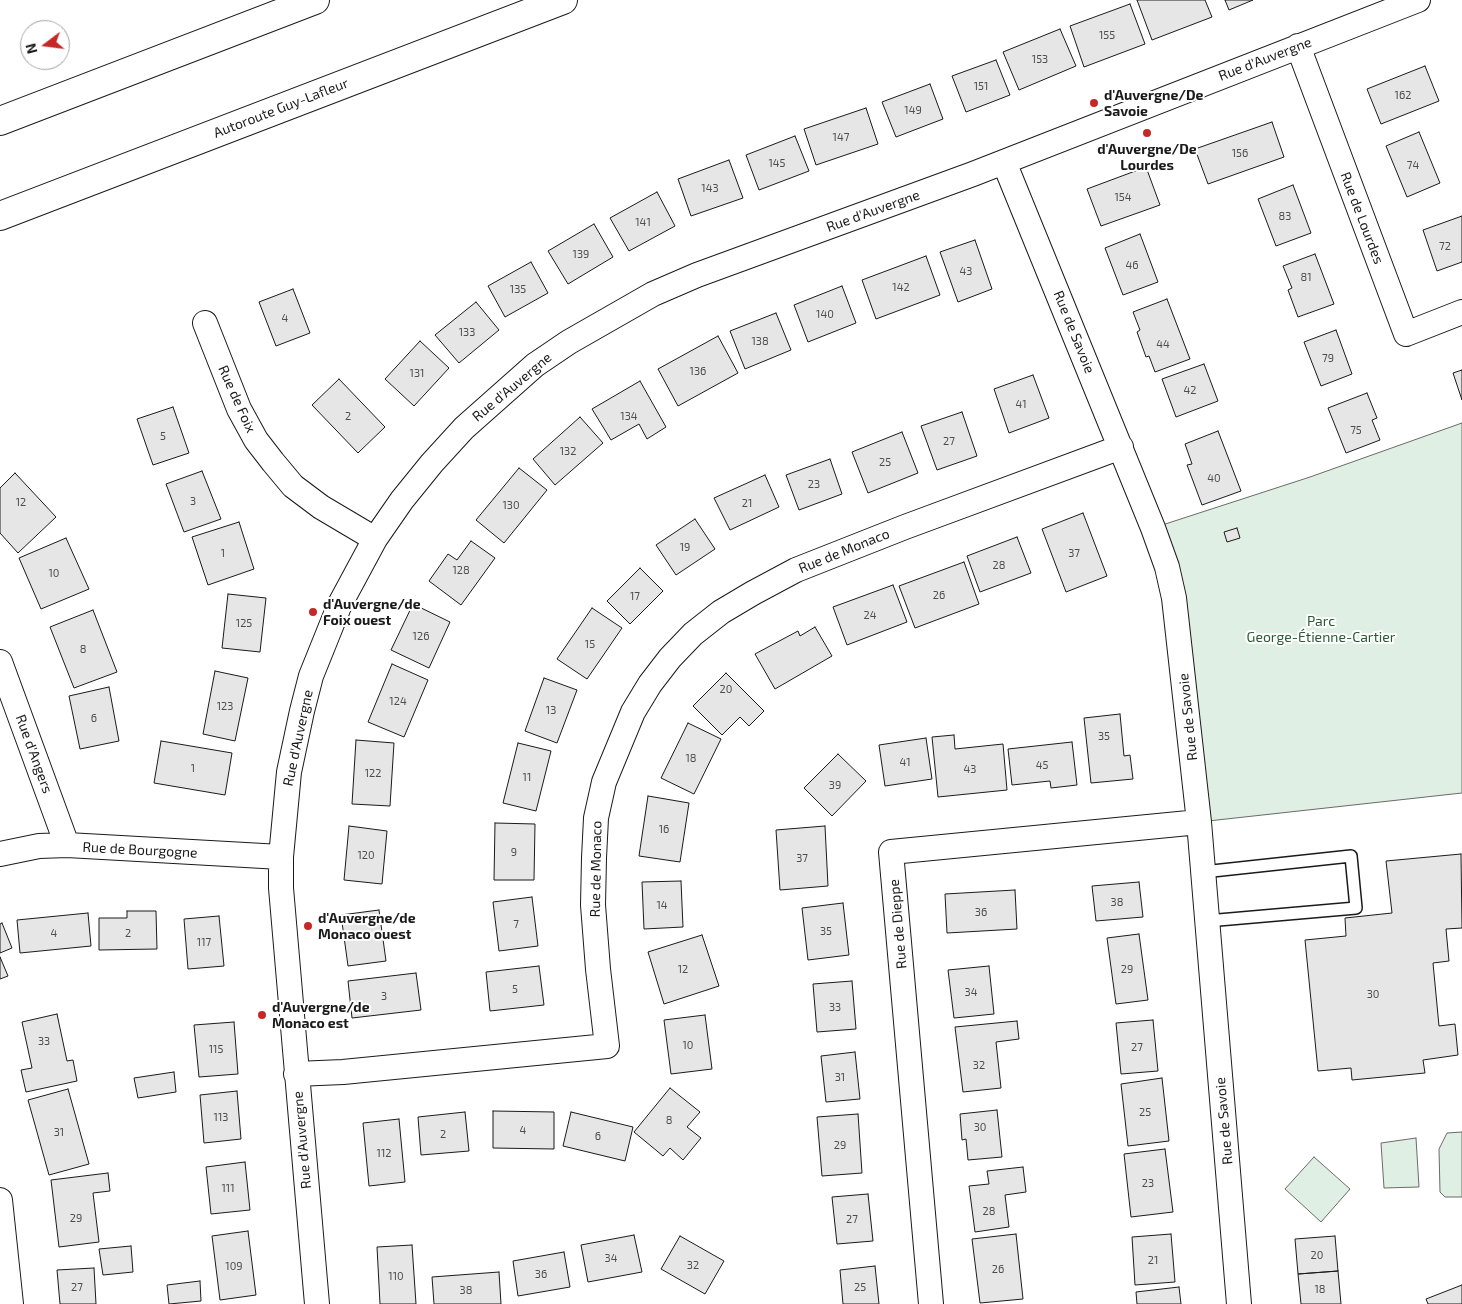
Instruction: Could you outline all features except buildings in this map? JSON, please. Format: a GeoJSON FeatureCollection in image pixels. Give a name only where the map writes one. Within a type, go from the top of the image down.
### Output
{"type":"FeatureCollection","features":[{"type":"Feature","properties":{"kind":"highway"},"geometry":{"type":"LineString","coordinates":[[0,121],[315,0]]}},
{"type":"Feature","properties":{"kind":"highway","name":"Autoroute Guy-Lafleur"},"geometry":{"type":"LineString","coordinates":[[0,216],[563,0]]}},
{"type":"Feature","properties":{"kind":"street","name":"Rue d'Auvergne"},"geometry":{"type":"LineString","coordinates":[[316,1304],[281,888],[281,857],[289,772],[311,676],[340,604],[375,539],[402,500],[432,463],[464,428],[535,365],[569,342],[653,294],[698,275],[1004,162],[1418,0]]}},
{"type":"Feature","properties":{"kind":"street","name":"Rue de Lourdes"},"geometry":{"type":"LineString","coordinates":[[1298,46],[1406,334],[1462,312]]}},
{"type":"Feature","properties":{"kind":"street","name":"Rue de Savoie"},"geometry":{"type":"LineString","coordinates":[[1004,162],[1168,567],[1178,630],[1199,822],[1239,1304]]}},
{"type":"Feature","properties":{"kind":"street","name":"Rue de Foix"},"geometry":{"type":"LineString","coordinates":[[205,323],[239,409],[256,440],[273,462],[293,486],[321,507],[375,539]]}},
{"type":"Feature","properties":{"kind":"street","name":"Rue de Monaco"},"geometry":{"type":"LineString","coordinates":[[296,1074],[343,1072],[607,1046],[598,969],[594,905],[596,818],[604,782],[633,712],[650,684],[670,658],[694,634],[721,612],[796,570],[878,537],[1121,447]]}},
{"type":"Feature","properties":{"kind":"street","name":"Rue d'Angers"},"geometry":{"type":"LineString","coordinates":[[0,662],[67,846]]}},
{"type":"Feature","properties":{"kind":"street","name":"Rue de Dieppe"},"geometry":{"type":"LineString","coordinates":[[931,1304],[891,852],[1199,822]]}},
{"type":"Feature","properties":{"kind":"street","name":"Rue de Bourgogne"},"geometry":{"type":"LineString","coordinates":[[0,854],[39,846],[67,846],[281,857]]}},
{"type":"Feature","properties":{"kind":"street"},"geometry":{"type":"LineString","coordinates":[[0,1200],[11,1304]]}},
{"type":"Feature","properties":{"kind":"lane"},"geometry":{"type":"LineString","coordinates":[[1203,872],[1351,856],[1356,908],[1207,921]]}},
{"type":"Feature","properties":{"kind":"green space","name":"Parc George-Étienne-Cartier"},"geometry":{"type":"Polygon","coordinates":[[[1462,423],[1462,793],[1199,822],[1153,528],[1310,477],[1462,423]]]}},
{"type":"Feature","properties":{"kind":"green space"},"geometry":{"type":"Polygon","coordinates":[[[1462,1132],[1462,1197],[1445,1197],[1440,1192],[1439,1149],[1447,1133],[1462,1132]]]}},
{"type":"Feature","properties":{"kind":"green space"},"geometry":{"type":"Polygon","coordinates":[[[1416,1138],[1419,1187],[1384,1188],[1381,1143],[1416,1138]]]}},
{"type":"Feature","properties":{"kind":"green space"},"geometry":{"type":"Polygon","coordinates":[[[1314,1157],[1350,1189],[1321,1222],[1285,1189],[1314,1157]]]}},
{"type":"Feature","properties":{"kind":"place","name":"d'Auvergne/De Savoie"},"geometry":{"type":"Point","coordinates":[1094,103]}},
{"type":"Feature","properties":{"kind":"place","name":"d'Auvergne/De Lourdes"},"geometry":{"type":"Point","coordinates":[1147,133]}},
{"type":"Feature","properties":{"kind":"place","name":"d'Auvergne/de Foix ouest"},"geometry":{"type":"Point","coordinates":[313,612]}},
{"type":"Feature","properties":{"kind":"place","name":"d'Auvergne/de Monaco ouest"},"geometry":{"type":"Point","coordinates":[308,926]}},
{"type":"Feature","properties":{"kind":"place","name":"d'Auvergne/de Monaco est"},"geometry":{"type":"Point","coordinates":[262,1015]}}]}
